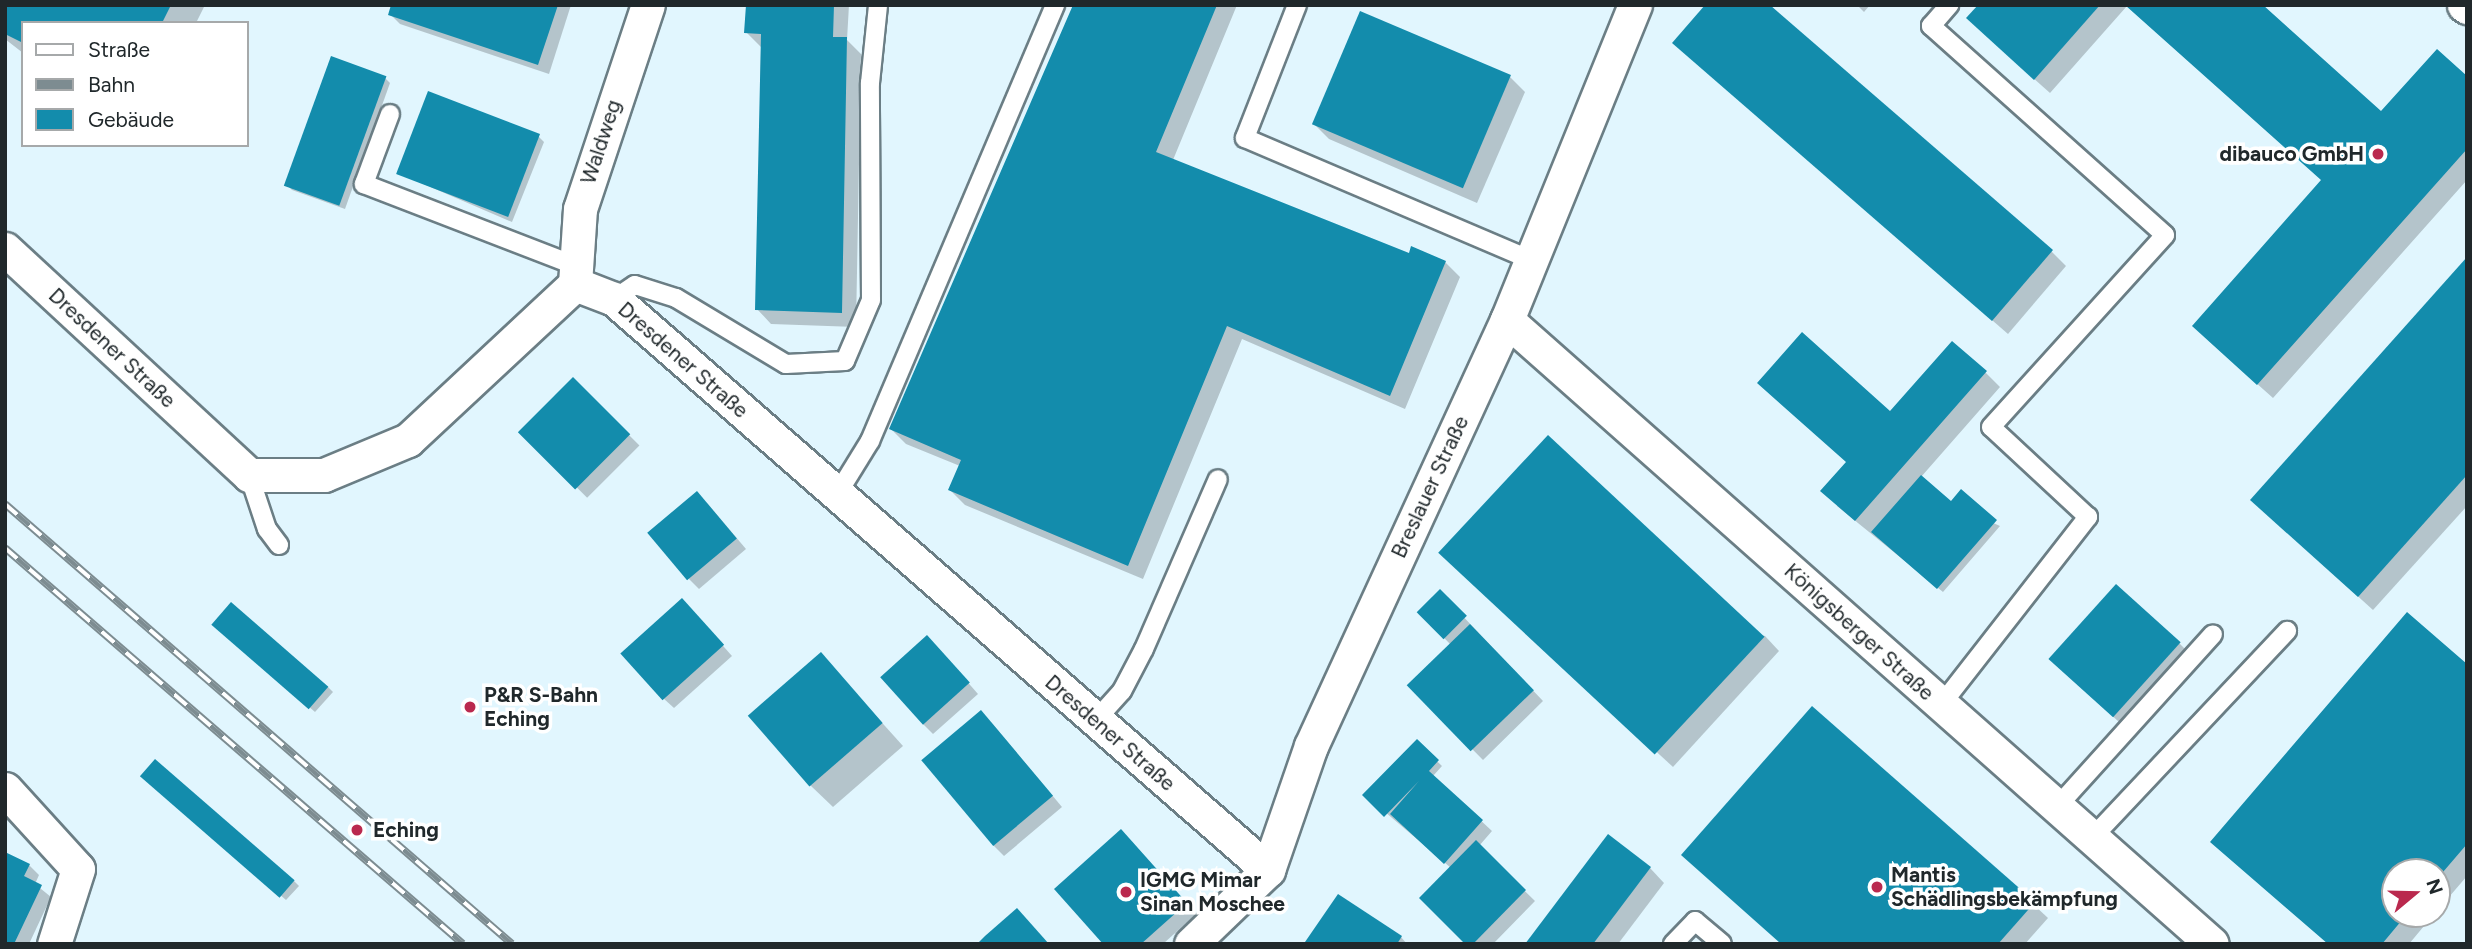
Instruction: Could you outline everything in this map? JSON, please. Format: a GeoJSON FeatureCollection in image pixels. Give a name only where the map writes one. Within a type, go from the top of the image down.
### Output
{"type":"FeatureCollection","features":[{"type":"Feature","properties":{"kind":"street","name":"Waldweg"},"geometry":{"type":"LineString","coordinates":[[575,275],[580,209],[596,151],[648,5]]}},
{"type":"Feature","properties":{"kind":"street","name":"Breslauer Straße"},"geometry":{"type":"LineString","coordinates":[[1191,944],[1268,870],[1311,746],[1507,320],[1635,5]]}},
{"type":"Feature","properties":{"kind":"street","name":"Dresdener Straße"},"geometry":{"type":"LineString","coordinates":[[5,248],[249,475]]}},
{"type":"Feature","properties":{"kind":"street","name":"Dresdener Straße"},"geometry":{"type":"LineString","coordinates":[[575,275],[614,299],[836,496],[1268,870]]}},
{"type":"Feature","properties":{"kind":"street"},"geometry":{"type":"LineString","coordinates":[[249,475],[324,475],[408,440],[575,275]]}},
{"type":"Feature","properties":{"kind":"street","name":"Königsberger Straße"},"geometry":{"type":"LineString","coordinates":[[1507,320],[2211,944]]}},
{"type":"Feature","properties":{"kind":"street"},"geometry":{"type":"LineString","coordinates":[[5,789],[78,869],[54,944]]}},
{"type":"Feature","properties":{"kind":"lane"},"geometry":{"type":"LineString","coordinates":[[614,299],[635,285],[676,298],[786,364],[845,361],[871,300],[870,83],[878,5]]}},
{"type":"Feature","properties":{"kind":"lane"},"geometry":{"type":"LineString","coordinates":[[836,496],[870,441],[1055,5]]}},
{"type":"Feature","properties":{"kind":"lane"},"geometry":{"type":"LineString","coordinates":[[1297,5],[1245,138],[1531,260]]}},
{"type":"Feature","properties":{"kind":"lane"},"geometry":{"type":"LineString","coordinates":[[1941,705],[2088,517],[1991,427],[2165,234],[1931,26],[1949,5]]}},
{"type":"Feature","properties":{"kind":"lane"},"geometry":{"type":"LineString","coordinates":[[390,114],[364,184],[575,275]]}},
{"type":"Feature","properties":{"kind":"lane"},"geometry":{"type":"LineString","coordinates":[[249,475],[267,529],[279,545]]}},
{"type":"Feature","properties":{"kind":"lane"},"geometry":{"type":"LineString","coordinates":[[1095,721],[1122,691],[1144,649],[1219,479]]}},
{"type":"Feature","properties":{"kind":"lane"},"geometry":{"type":"LineString","coordinates":[[2091,839],[2287,631]]}},
{"type":"Feature","properties":{"kind":"lane"},"geometry":{"type":"LineString","coordinates":[[2056,807],[2213,634]]}},
{"type":"Feature","properties":{"kind":"lane"},"geometry":{"type":"LineString","coordinates":[[1674,944],[1695,920],[1722,944]]}},
{"type":"Feature","properties":{"kind":"building"},"geometry":{"type":"Polygon","coordinates":[[[5,5],[171,5],[163,21],[21,21],[21,42],[5,34],[5,5]]]}},
{"type":"Feature","properties":{"kind":"building"},"geometry":{"type":"Polygon","coordinates":[[[391,5],[558,5],[538,65],[388,15],[391,5]]]}},
{"type":"Feature","properties":{"kind":"building"},"geometry":{"type":"Polygon","coordinates":[[[746,5],[834,5],[833,37],[847,37],[842,313],[755,310],[761,34],[744,33],[746,5]]]}},
{"type":"Feature","properties":{"kind":"building"},"geometry":{"type":"Polygon","coordinates":[[[1073,5],[1217,5],[1156,152],[1409,253],[1411,246],[1446,261],[1390,396],[1227,326],[1128,566],[948,490],[961,460],[889,429],[1073,5]]]}},
{"type":"Feature","properties":{"kind":"building"},"geometry":{"type":"Polygon","coordinates":[[[1705,5],[1770,5],[2053,250],[1992,321],[1672,43],[1705,5]]]}},
{"type":"Feature","properties":{"kind":"building"},"geometry":{"type":"Polygon","coordinates":[[[1978,5],[2100,5],[2034,80],[1966,18],[1978,5]]]}},
{"type":"Feature","properties":{"kind":"building"},"geometry":{"type":"Polygon","coordinates":[[[2125,5],[2263,5],[2381,111],[2437,49],[2467,76],[2467,149],[2257,385],[2192,326],[2321,180],[2125,5]]]}},
{"type":"Feature","properties":{"kind":"building"},"geometry":{"type":"Polygon","coordinates":[[[1360,11],[1511,75],[1463,188],[1312,124],[1360,11]]]}},
{"type":"Feature","properties":{"kind":"building"},"geometry":{"type":"Polygon","coordinates":[[[331,56],[386,76],[339,206],[284,186],[331,56]]]}},
{"type":"Feature","properties":{"kind":"building"},"geometry":{"type":"Polygon","coordinates":[[[428,91],[540,134],[508,217],[396,174],[428,91]]]}},
{"type":"Feature","properties":{"kind":"building"},"geometry":{"type":"Polygon","coordinates":[[[2467,257],[2467,475],[2358,597],[2250,500],[2467,257]]]}},
{"type":"Feature","properties":{"kind":"building"},"geometry":{"type":"Polygon","coordinates":[[[1802,332],[1890,411],[1952,341],[1987,371],[1855,521],[1820,491],[1846,462],[1757,383],[1802,332]]]}},
{"type":"Feature","properties":{"kind":"building"},"geometry":{"type":"Polygon","coordinates":[[[573,377],[630,434],[575,489],[518,432],[573,377]]]}},
{"type":"Feature","properties":{"kind":"building"},"geometry":{"type":"Polygon","coordinates":[[[1548,435],[1764,637],[1655,755],[1438,553],[1548,435]]]}},
{"type":"Feature","properties":{"kind":"building"},"geometry":{"type":"Polygon","coordinates":[[[1921,475],[1951,501],[1961,489],[1997,520],[1937,589],[1871,532],[1921,475]]]}},
{"type":"Feature","properties":{"kind":"building"},"geometry":{"type":"Polygon","coordinates":[[[697,491],[737,538],[687,580],[647,533],[697,491]]]}},
{"type":"Feature","properties":{"kind":"building"},"geometry":{"type":"Polygon","coordinates":[[[2116,584],[2181,642],[2113,717],[2048,659],[2116,584]]]}},
{"type":"Feature","properties":{"kind":"building"},"geometry":{"type":"Polygon","coordinates":[[[1440,589],[1467,616],[1444,639],[1417,612],[1440,589]]]}},
{"type":"Feature","properties":{"kind":"building"},"geometry":{"type":"Polygon","coordinates":[[[682,598],[724,645],[662,700],[620,654],[682,598]]]}},
{"type":"Feature","properties":{"kind":"building"},"geometry":{"type":"Polygon","coordinates":[[[231,602],[328,687],[309,709],[211,625],[231,602]]]}},
{"type":"Feature","properties":{"kind":"building"},"geometry":{"type":"Polygon","coordinates":[[[2407,612],[2467,664],[2467,844],[2451,863],[2451,858],[2381,858],[2381,928],[2395,928],[2382,944],[2328,944],[2210,842],[2407,612]]]}},
{"type":"Feature","properties":{"kind":"building"},"geometry":{"type":"Polygon","coordinates":[[[1470,624],[1534,690],[1471,751],[1407,685],[1470,624]]]}},
{"type":"Feature","properties":{"kind":"building"},"geometry":{"type":"Polygon","coordinates":[[[927,635],[970,683],[923,725],[880,677],[927,635]]]}},
{"type":"Feature","properties":{"kind":"building"},"geometry":{"type":"Polygon","coordinates":[[[821,652],[883,723],[809,787],[748,716],[821,652]]]}},
{"type":"Feature","properties":{"kind":"building"},"geometry":{"type":"Polygon","coordinates":[[[1812,706],[2035,902],[1998,944],[1781,944],[1681,855],[1812,706]]]}},
{"type":"Feature","properties":{"kind":"building"},"geometry":{"type":"Polygon","coordinates":[[[981,710],[1053,796],[993,846],[921,760],[981,710]]]}},
{"type":"Feature","properties":{"kind":"building"},"geometry":{"type":"Polygon","coordinates":[[[1417,739],[1439,760],[1429,771],[1483,820],[1444,864],[1390,814],[1419,781],[1384,817],[1362,795],[1417,739]]]}},
{"type":"Feature","properties":{"kind":"building"},"geometry":{"type":"Polygon","coordinates":[[[155,759],[295,880],[280,898],[140,776],[155,759]]]}},
{"type":"Feature","properties":{"kind":"building"},"geometry":{"type":"Polygon","coordinates":[[[1121,829],[1187,903],[1141,944],[1103,944],[1054,889],[1121,829]]]}},
{"type":"Feature","properties":{"kind":"building"},"geometry":{"type":"Polygon","coordinates":[[[1608,834],[1651,867],[1593,944],[1525,944],[1608,834]]]}},
{"type":"Feature","properties":{"kind":"building"},"geometry":{"type":"Polygon","coordinates":[[[1476,840],[1526,890],[1473,944],[1465,944],[1419,898],[1476,840]]]}},
{"type":"Feature","properties":{"kind":"building"},"geometry":{"type":"Polygon","coordinates":[[[5,852],[30,864],[24,876],[42,885],[14,944],[5,944],[5,852]]]}},
{"type":"Feature","properties":{"kind":"building"},"geometry":{"type":"Polygon","coordinates":[[[1338,894],[1402,936],[1397,944],[1305,942],[1338,894]]]}},
{"type":"Feature","properties":{"kind":"building"},"geometry":{"type":"Polygon","coordinates":[[[1017,908],[1049,944],[977,944],[985,936],[1017,908]]]}},
{"type":"Feature","properties":{"kind":"railway"},"geometry":{"type":"LineString","coordinates":[[5,504],[512,944]]}},
{"type":"Feature","properties":{"kind":"railway"},"geometry":{"type":"LineString","coordinates":[[5,548],[463,944]]}},
{"type":"Feature","properties":{"kind":"place","name":"dibauco GmbH"},"geometry":{"type":"Point","coordinates":[2378,154]}},
{"type":"Feature","properties":{"kind":"place","name":"P&R S-Bahn Eching"},"geometry":{"type":"Point","coordinates":[470,707]}},
{"type":"Feature","properties":{"kind":"place","name":"Eching"},"geometry":{"type":"Point","coordinates":[357,830]}},
{"type":"Feature","properties":{"kind":"place","name":"Mantis Schädlingsbekämpfung"},"geometry":{"type":"Point","coordinates":[1877,887]}},
{"type":"Feature","properties":{"kind":"place","name":"IGMG Mimar Sinan Moschee"},"geometry":{"type":"Point","coordinates":[1126,892]}}]}
